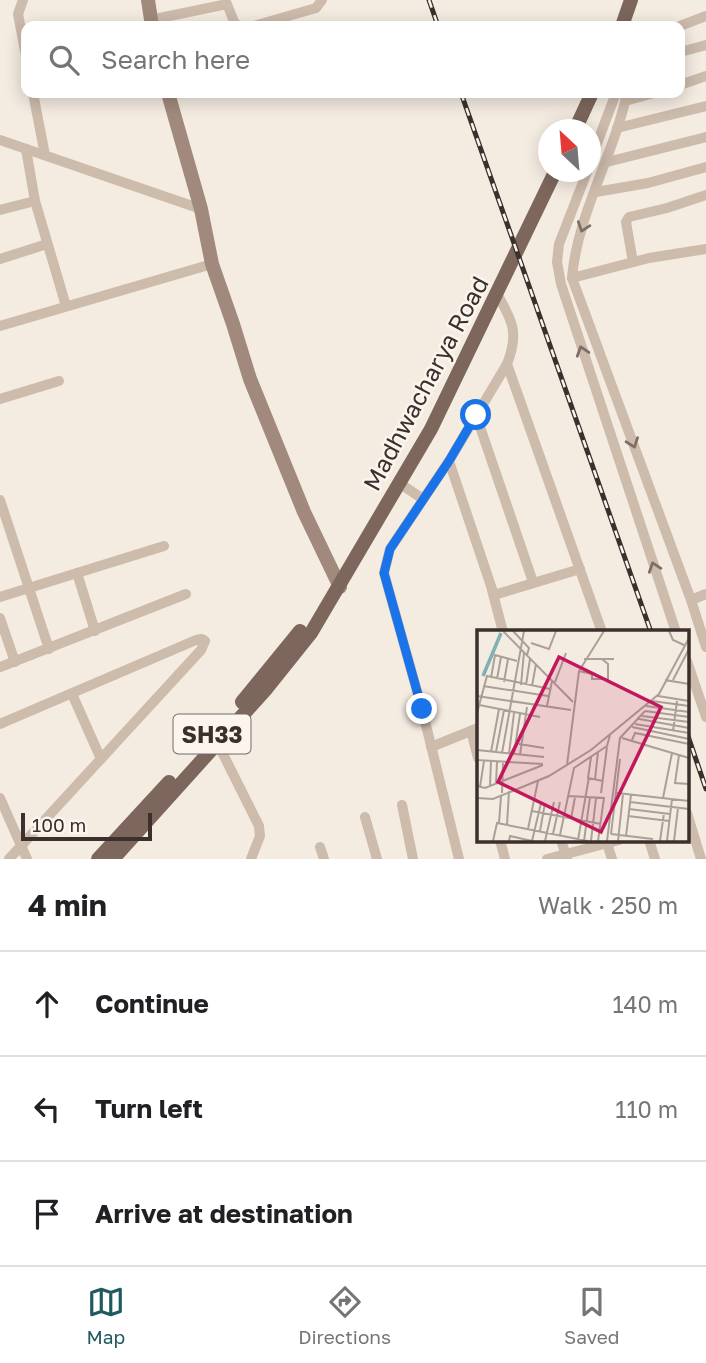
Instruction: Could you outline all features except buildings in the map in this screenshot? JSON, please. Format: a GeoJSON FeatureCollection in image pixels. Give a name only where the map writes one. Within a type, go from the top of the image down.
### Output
{"type":"FeatureCollection","features":[{"type":"Feature","properties":{"kind":"main road"},"geometry":{"type":"LineString","coordinates":[[624,21],[631,0]]}},
{"type":"Feature","properties":{"kind":"main road"},"geometry":{"type":"LineString","coordinates":[[580,119],[590,98]]}},
{"type":"Feature","properties":{"kind":"main road","name":"Madhwacharya Road"},"geometry":{"type":"LineString","coordinates":[[113,859],[267,688],[311,633],[431,429],[550,182]]}},
{"type":"Feature","properties":{"kind":"main road","name":"Madhwacharya Road"},"geometry":{"type":"LineString","coordinates":[[98,859],[247,696],[303,627],[325,610]]}},
{"type":"Feature","properties":{"kind":"street"},"geometry":{"type":"LineString","coordinates":[[21,30],[18,14],[23,0]]}},
{"type":"Feature","properties":{"kind":"street"},"geometry":{"type":"LineString","coordinates":[[148,0],[151,21]]}},
{"type":"Feature","properties":{"kind":"street"},"geometry":{"type":"LineString","coordinates":[[271,21],[316,8],[322,0]]}},
{"type":"Feature","properties":{"kind":"street"},"geometry":{"type":"LineString","coordinates":[[159,21],[227,4],[234,21]]}},
{"type":"Feature","properties":{"kind":"street"},"geometry":{"type":"LineString","coordinates":[[685,24],[706,16]]}},
{"type":"Feature","properties":{"kind":"street"},"geometry":{"type":"LineString","coordinates":[[685,50],[706,44]]}},
{"type":"Feature","properties":{"kind":"street"},"geometry":{"type":"LineString","coordinates":[[685,83],[706,76]]}},
{"type":"Feature","properties":{"kind":"street"},"geometry":{"type":"LineString","coordinates":[[34,98],[45,155]]}},
{"type":"Feature","properties":{"kind":"street"},"geometry":{"type":"LineString","coordinates":[[170,98],[201,209],[212,264],[250,379],[304,512],[340,587]]}},
{"type":"Feature","properties":{"kind":"street"},"geometry":{"type":"LineString","coordinates":[[601,133],[614,98]]}},
{"type":"Feature","properties":{"kind":"street"},"geometry":{"type":"LineString","coordinates":[[626,98],[607,162],[574,256],[572,278],[706,647]]}},
{"type":"Feature","properties":{"kind":"street"},"geometry":{"type":"LineString","coordinates":[[617,128],[706,106]]}},
{"type":"Feature","properties":{"kind":"street"},"geometry":{"type":"LineString","coordinates":[[607,162],[706,137]]}},
{"type":"Feature","properties":{"kind":"street"},"geometry":{"type":"LineString","coordinates":[[0,140],[201,209]]}},
{"type":"Feature","properties":{"kind":"street"},"geometry":{"type":"LineString","coordinates":[[26,149],[35,201],[66,306]]}},
{"type":"Feature","properties":{"kind":"street"},"geometry":{"type":"LineString","coordinates":[[596,192],[648,183],[706,167]]}},
{"type":"Feature","properties":{"kind":"street"},"geometry":{"type":"LineString","coordinates":[[583,182],[559,244],[557,262],[561,284],[675,630]]}},
{"type":"Feature","properties":{"kind":"street"},"geometry":{"type":"LineString","coordinates":[[633,262],[626,222],[629,217],[706,195]]}},
{"type":"Feature","properties":{"kind":"street"},"geometry":{"type":"LineString","coordinates":[[0,210],[35,201]]}},
{"type":"Feature","properties":{"kind":"street"},"geometry":{"type":"LineString","coordinates":[[0,259],[47,244]]}},
{"type":"Feature","properties":{"kind":"street"},"geometry":{"type":"LineString","coordinates":[[572,278],[633,262],[706,249]]}},
{"type":"Feature","properties":{"kind":"street"},"geometry":{"type":"LineString","coordinates":[[0,326],[212,264]]}},
{"type":"Feature","properties":{"kind":"street"},"geometry":{"type":"LineString","coordinates":[[459,859],[384,573],[390,549],[449,461],[514,348],[514,331],[498,294]]}},
{"type":"Feature","properties":{"kind":"street"},"geometry":{"type":"LineString","coordinates":[[507,364],[601,630]]}},
{"type":"Feature","properties":{"kind":"street"},"geometry":{"type":"LineString","coordinates":[[0,399],[59,381]]}},
{"type":"Feature","properties":{"kind":"street"},"geometry":{"type":"LineString","coordinates":[[476,415],[533,582]]}},
{"type":"Feature","properties":{"kind":"street"},"geometry":{"type":"LineString","coordinates":[[449,461],[494,595],[580,569]]}},
{"type":"Feature","properties":{"kind":"street"},"geometry":{"type":"LineString","coordinates":[[399,483],[423,499]]}},
{"type":"Feature","properties":{"kind":"street"},"geometry":{"type":"LineString","coordinates":[[0,500],[48,649]]}},
{"type":"Feature","properties":{"kind":"street"},"geometry":{"type":"LineString","coordinates":[[0,597],[164,546]]}},
{"type":"Feature","properties":{"kind":"street"},"geometry":{"type":"LineString","coordinates":[[77,573],[95,631]]}},
{"type":"Feature","properties":{"kind":"street"},"geometry":{"type":"LineString","coordinates":[[492,589],[502,630]]}},
{"type":"Feature","properties":{"kind":"street"},"geometry":{"type":"LineString","coordinates":[[0,667],[186,594]]}},
{"type":"Feature","properties":{"kind":"street"},"geometry":{"type":"LineString","coordinates":[[691,600],[706,594]]}},
{"type":"Feature","properties":{"kind":"street"},"geometry":{"type":"LineString","coordinates":[[0,618],[15,662]]}},
{"type":"Feature","properties":{"kind":"street"},"geometry":{"type":"LineString","coordinates":[[0,724],[196,640],[205,641],[201,650],[9,859]]}},
{"type":"Feature","properties":{"kind":"street"},"geometry":{"type":"LineString","coordinates":[[688,665],[706,717]]}},
{"type":"Feature","properties":{"kind":"street"},"geometry":{"type":"LineString","coordinates":[[72,694],[101,759]]}},
{"type":"Feature","properties":{"kind":"street"},"geometry":{"type":"LineString","coordinates":[[431,747],[475,730],[477,749]]}},
{"type":"Feature","properties":{"kind":"street"},"geometry":{"type":"LineString","coordinates":[[218,742],[259,826],[260,836],[251,859]]}},
{"type":"Feature","properties":{"kind":"street"},"geometry":{"type":"LineString","coordinates":[[0,798],[27,859]]}},
{"type":"Feature","properties":{"kind":"street"},"geometry":{"type":"LineString","coordinates":[[402,805],[413,859]]}},
{"type":"Feature","properties":{"kind":"street"},"geometry":{"type":"LineString","coordinates":[[365,817],[377,859]]}},
{"type":"Feature","properties":{"kind":"street"},"geometry":{"type":"LineString","coordinates":[[688,819],[701,859]]}},
{"type":"Feature","properties":{"kind":"street"},"geometry":{"type":"LineString","coordinates":[[501,842],[505,859]]}},
{"type":"Feature","properties":{"kind":"street"},"geometry":{"type":"LineString","coordinates":[[547,859],[566,857],[604,842]]}},
{"type":"Feature","properties":{"kind":"street"},"geometry":{"type":"LineString","coordinates":[[606,842],[612,859]]}},
{"type":"Feature","properties":{"kind":"street"},"geometry":{"type":"LineString","coordinates":[[650,842],[655,859]]}},
{"type":"Feature","properties":{"kind":"street"},"geometry":{"type":"LineString","coordinates":[[320,847],[324,859]]}},
{"type":"Feature","properties":{"kind":"railway"},"geometry":{"type":"LineString","coordinates":[[429,0],[436,21]]}},
{"type":"Feature","properties":{"kind":"railway"},"geometry":{"type":"LineString","coordinates":[[463,98],[650,630]]}},
{"type":"Feature","properties":{"kind":"railway"},"geometry":{"type":"LineString","coordinates":[[688,736],[706,789]]}},
{"type":"Feature","properties":{"kind":"route"},"geometry":{"type":"LineString","coordinates":[[422,709],[384,573],[390,549],[449,461],[476,415]]}}]}
